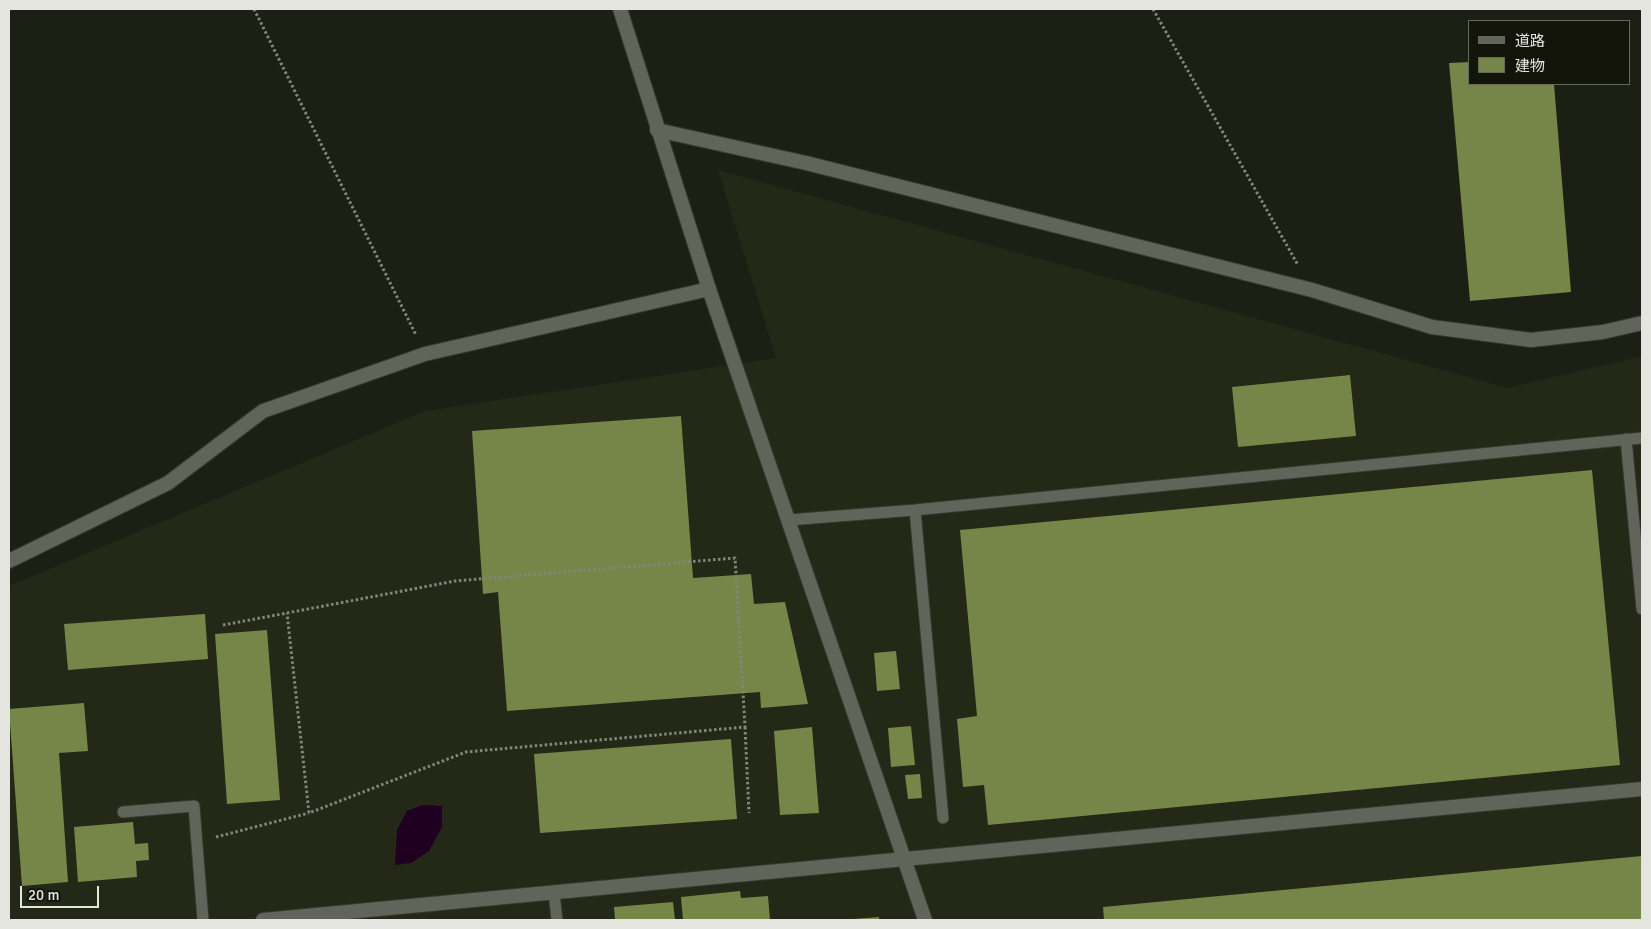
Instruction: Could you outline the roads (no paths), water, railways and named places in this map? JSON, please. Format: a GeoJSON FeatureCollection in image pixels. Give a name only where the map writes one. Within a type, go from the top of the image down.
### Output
{"type":"FeatureCollection","features":[{"type":"Feature","properties":{"kind":"street"},"geometry":{"type":"LineString","coordinates":[[620,9],[709,289],[924,920]]}},
{"type":"Feature","properties":{"kind":"street"},"geometry":{"type":"LineString","coordinates":[[657,130],[806,163],[1312,290],[1432,327],[1531,340],[1603,332],[1642,323]]}},
{"type":"Feature","properties":{"kind":"street"},"geometry":{"type":"LineString","coordinates":[[9,561],[168,483],[263,411],[425,354],[709,289]]}},
{"type":"Feature","properties":{"kind":"street"},"geometry":{"type":"LineString","coordinates":[[263,920],[904,861],[1642,789]]}},
{"type":"Feature","properties":{"kind":"lane"},"geometry":{"type":"LineString","coordinates":[[788,520],[915,510],[1642,438]]}},
{"type":"Feature","properties":{"kind":"lane"},"geometry":{"type":"LineString","coordinates":[[1626,439],[1642,609]]}},
{"type":"Feature","properties":{"kind":"lane"},"geometry":{"type":"LineString","coordinates":[[915,510],[943,818]]}},
{"type":"Feature","properties":{"kind":"lane"},"geometry":{"type":"LineString","coordinates":[[123,812],[194,806],[204,920]]}},
{"type":"Feature","properties":{"kind":"lane"},"geometry":{"type":"LineString","coordinates":[[554,893],[557,920]]}}]}
